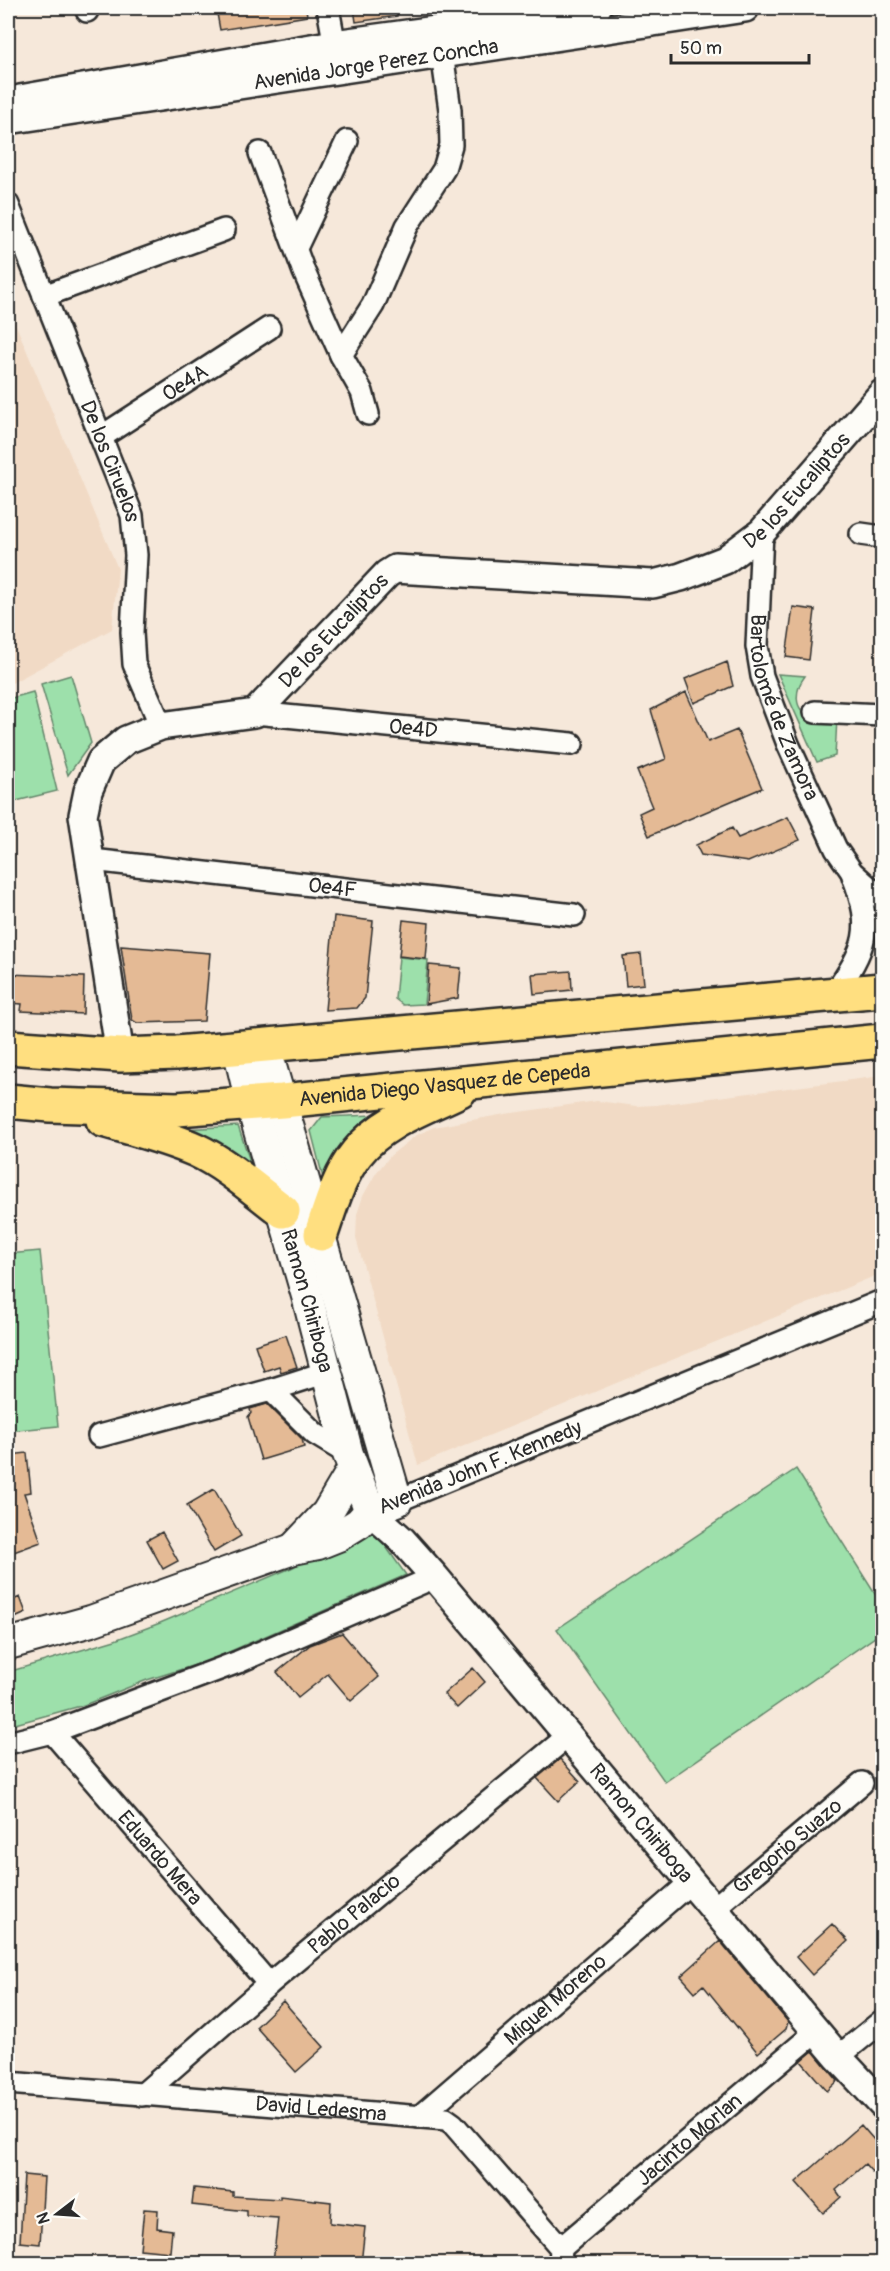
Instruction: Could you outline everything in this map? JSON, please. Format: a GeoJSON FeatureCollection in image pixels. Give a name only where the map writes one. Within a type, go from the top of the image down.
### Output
{"type":"FeatureCollection","features":[{"type":"Feature","properties":{"kind":"main road"},"geometry":{"type":"LineString","coordinates":[[8,1047],[120,1055],[252,1047],[882,990]]}},
{"type":"Feature","properties":{"kind":"main road","name":"Avenida Diego Vasquez de Cepeda"},"geometry":{"type":"LineString","coordinates":[[8,1101],[50,1105],[167,1109],[266,1102],[882,1041]]}},
{"type":"Feature","properties":{"kind":"main road","name":"Ramon Chiriboga"},"geometry":{"type":"LineString","coordinates":[[252,1047],[266,1102],[283,1212],[350,1461],[384,1506]]}},
{"type":"Feature","properties":{"kind":"main road"},"geometry":{"type":"LineString","coordinates":[[321,1234],[334,1194],[357,1153],[387,1126],[480,1081]]}},
{"type":"Feature","properties":{"kind":"main road","name":"Ramon Chiriboga"},"geometry":{"type":"LineString","coordinates":[[266,1102],[321,1234],[384,1506]]}},
{"type":"Feature","properties":{"kind":"main road"},"geometry":{"type":"LineString","coordinates":[[50,1105],[154,1135],[196,1150],[224,1167],[283,1212]]}},
{"type":"Feature","properties":{"kind":"main road"},"geometry":{"type":"LineString","coordinates":[[293,1549],[327,1513],[350,1461]]}},
{"type":"Feature","properties":{"kind":"main road","name":"Avenida John F. Kennedy"},"geometry":{"type":"LineString","coordinates":[[8,1644],[91,1622],[293,1549],[318,1544],[338,1536],[384,1506]]}},
{"type":"Feature","properties":{"kind":"street"},"geometry":{"type":"LineString","coordinates":[[328,8],[336,56]]}},
{"type":"Feature","properties":{"kind":"street","name":"Avenida Jorge Perez Concha"},"geometry":{"type":"LineString","coordinates":[[8,120],[597,8]]}},
{"type":"Feature","properties":{"kind":"street","name":"Avenida Jorge Perez Concha"},"geometry":{"type":"LineString","coordinates":[[8,102],[336,56],[442,53],[745,8]]}},
{"type":"Feature","properties":{"kind":"street"},"geometry":{"type":"LineString","coordinates":[[341,355],[373,305],[407,226],[444,169],[451,146],[450,110],[442,53]]}},
{"type":"Feature","properties":{"kind":"street"},"geometry":{"type":"LineString","coordinates":[[296,248],[347,141]]}},
{"type":"Feature","properties":{"kind":"street"},"geometry":{"type":"LineString","coordinates":[[260,153],[296,248],[341,355],[362,392],[369,414]]}},
{"type":"Feature","properties":{"kind":"street","name":"De los Ciruelos"},"geometry":{"type":"LineString","coordinates":[[8,205],[132,515],[136,555],[132,632],[134,664],[161,726]]}},
{"type":"Feature","properties":{"kind":"street"},"geometry":{"type":"LineString","coordinates":[[45,296],[224,230]]}},
{"type":"Feature","properties":{"kind":"street","name":"Oe4A"},"geometry":{"type":"LineString","coordinates":[[101,437],[269,328]]}},
{"type":"Feature","properties":{"kind":"street","name":"De los Eucaliptos"},"geometry":{"type":"LineString","coordinates":[[255,713],[387,574],[395,569],[653,584],[681,577],[725,560],[762,532],[882,394]]}},
{"type":"Feature","properties":{"kind":"street","name":"Bartolomé de Zamora"},"geometry":{"type":"LineString","coordinates":[[762,532],[758,646],[762,676],[788,744],[836,849],[852,872],[882,898]]}},
{"type":"Feature","properties":{"kind":"street"},"geometry":{"type":"LineString","coordinates":[[861,534],[882,537]]}},
{"type":"Feature","properties":{"kind":"street"},"geometry":{"type":"LineString","coordinates":[[815,712],[882,715]]}},
{"type":"Feature","properties":{"kind":"street"},"geometry":{"type":"LineString","coordinates":[[120,1055],[92,860],[83,815],[88,791],[101,761],[126,740],[161,726],[255,713]]}},
{"type":"Feature","properties":{"kind":"street","name":"Oe4D"},"geometry":{"type":"LineString","coordinates":[[255,713],[572,744]]}},
{"type":"Feature","properties":{"kind":"street","name":"Oe4F"},"geometry":{"type":"LineString","coordinates":[[92,860],[574,915]]}},
{"type":"Feature","properties":{"kind":"street","name":"Bartolomé de Zamora"},"geometry":{"type":"LineString","coordinates":[[834,994],[855,964],[863,944],[866,927],[864,906],[852,872]]}},
{"type":"Feature","properties":{"kind":"street","name":"Avenida John F. Kennedy"},"geometry":{"type":"LineString","coordinates":[[384,1506],[882,1302]]}},
{"type":"Feature","properties":{"kind":"street"},"geometry":{"type":"LineString","coordinates":[[99,1436],[271,1390],[327,1372]]}},
{"type":"Feature","properties":{"kind":"street"},"geometry":{"type":"LineString","coordinates":[[271,1390],[315,1434],[350,1461]]}},
{"type":"Feature","properties":{"kind":"street","name":"Ramon Chiriboga"},"geometry":{"type":"LineString","coordinates":[[384,1506],[402,1539],[838,2057],[882,2104]]}},
{"type":"Feature","properties":{"kind":"street"},"geometry":{"type":"LineString","coordinates":[[8,1743],[52,1732],[238,1662],[435,1577]]}},
{"type":"Feature","properties":{"kind":"street","name":"Eduardo Mera"},"geometry":{"type":"LineString","coordinates":[[52,1732],[269,1984]]}},
{"type":"Feature","properties":{"kind":"street","name":"Pablo Palacio"},"geometry":{"type":"LineString","coordinates":[[142,2095],[269,1984],[568,1736]]}},
{"type":"Feature","properties":{"kind":"street","name":"Gregorio Suazo"},"geometry":{"type":"LineString","coordinates":[[714,1908],[862,1783]]}},
{"type":"Feature","properties":{"kind":"street","name":"Miguel Moreno"},"geometry":{"type":"LineString","coordinates":[[419,2117],[691,1882]]}},
{"type":"Feature","properties":{"kind":"street"},"geometry":{"type":"LineString","coordinates":[[838,2057],[882,2021]]}},
{"type":"Feature","properties":{"kind":"street","name":"Jacinto Morlan"},"geometry":{"type":"LineString","coordinates":[[561,2256],[817,2031]]}},
{"type":"Feature","properties":{"kind":"street","name":"David Ledesma"},"geometry":{"type":"LineString","coordinates":[[8,2083],[438,2118],[453,2124],[561,2256]]}},
{"type":"Feature","properties":{"kind":"shaded area"},"geometry":{"type":"Polygon","coordinates":[[[8,306],[118,569],[112,629],[8,685],[8,306]]]}},
{"type":"Feature","properties":{"kind":"shaded area"},"geometry":{"type":"Polygon","coordinates":[[[882,1076],[882,1273],[418,1465],[356,1238],[357,1214],[363,1196],[376,1173],[391,1155],[415,1136],[434,1127],[505,1114],[597,1101],[636,1106],[656,1105],[882,1076]]]}},
{"type":"Feature","properties":{"kind":"green space"},"geometry":{"type":"Polygon","coordinates":[[[778,674],[805,676],[799,687],[797,699],[801,709],[812,716],[837,718],[835,756],[817,762],[778,674]]]}},
{"type":"Feature","properties":{"kind":"green space"},"geometry":{"type":"Polygon","coordinates":[[[71,675],[91,743],[68,775],[41,684],[71,675]]]}},
{"type":"Feature","properties":{"kind":"green space"},"geometry":{"type":"Polygon","coordinates":[[[33,692],[57,791],[8,803],[8,699],[33,692]]]}},
{"type":"Feature","properties":{"kind":"green space"},"geometry":{"type":"Polygon","coordinates":[[[399,957],[428,960],[424,1004],[403,1005],[395,999],[399,957]]]}},
{"type":"Feature","properties":{"kind":"green space"},"geometry":{"type":"Polygon","coordinates":[[[374,1115],[359,1130],[324,1182],[311,1131],[322,1117],[374,1115]]]}},
{"type":"Feature","properties":{"kind":"green space"},"geometry":{"type":"Polygon","coordinates":[[[238,1126],[251,1164],[225,1148],[183,1129],[238,1126]]]}},
{"type":"Feature","properties":{"kind":"green space"},"geometry":{"type":"Polygon","coordinates":[[[40,1251],[58,1426],[8,1431],[8,1254],[40,1251]]]}},
{"type":"Feature","properties":{"kind":"green space"},"geometry":{"type":"Polygon","coordinates":[[[796,1469],[882,1605],[882,1632],[665,1782],[557,1629],[796,1469]]]}},
{"type":"Feature","properties":{"kind":"green space"},"geometry":{"type":"Polygon","coordinates":[[[372,1527],[406,1575],[208,1661],[147,1680],[84,1705],[8,1726],[8,1672],[115,1640],[160,1623],[291,1568],[372,1527]]]}},
{"type":"Feature","properties":{"kind":"building"},"geometry":{"type":"Polygon","coordinates":[[[216,8],[306,8],[307,16],[220,30],[216,8]]]}},
{"type":"Feature","properties":{"kind":"building"},"geometry":{"type":"Polygon","coordinates":[[[354,8],[397,8],[397,16],[356,22],[354,8]]]}},
{"type":"Feature","properties":{"kind":"building"},"geometry":{"type":"Polygon","coordinates":[[[793,607],[815,610],[809,660],[786,657],[793,607]]]}},
{"type":"Feature","properties":{"kind":"building"},"geometry":{"type":"Polygon","coordinates":[[[727,662],[733,686],[694,703],[685,679],[727,662]]]}},
{"type":"Feature","properties":{"kind":"building"},"geometry":{"type":"Polygon","coordinates":[[[686,692],[708,742],[737,730],[762,788],[649,836],[639,813],[652,807],[637,771],[666,759],[651,710],[686,692]]]}},
{"type":"Feature","properties":{"kind":"building"},"geometry":{"type":"Polygon","coordinates":[[[788,817],[800,840],[748,862],[701,855],[696,845],[732,828],[738,838],[788,817]]]}},
{"type":"Feature","properties":{"kind":"building"},"geometry":{"type":"Polygon","coordinates":[[[334,916],[373,921],[365,998],[357,1008],[325,1010],[334,916]]]}},
{"type":"Feature","properties":{"kind":"building"},"geometry":{"type":"Polygon","coordinates":[[[403,920],[429,923],[426,959],[399,956],[403,920]]]}},
{"type":"Feature","properties":{"kind":"building"},"geometry":{"type":"Polygon","coordinates":[[[121,946],[210,953],[204,1021],[137,1023],[132,1020],[121,946]]]}},
{"type":"Feature","properties":{"kind":"building"},"geometry":{"type":"Polygon","coordinates":[[[641,954],[644,984],[626,986],[623,956],[641,954]]]}},
{"type":"Feature","properties":{"kind":"building"},"geometry":{"type":"Polygon","coordinates":[[[429,965],[461,968],[458,998],[426,1004],[429,965]]]}},
{"type":"Feature","properties":{"kind":"building"},"geometry":{"type":"Polygon","coordinates":[[[571,971],[572,990],[534,994],[532,974],[571,971]]]}},
{"type":"Feature","properties":{"kind":"building"},"geometry":{"type":"Polygon","coordinates":[[[8,974],[84,977],[83,1014],[21,1011],[22,1004],[8,1003],[8,974]]]}},
{"type":"Feature","properties":{"kind":"building"},"geometry":{"type":"Polygon","coordinates":[[[286,1335],[297,1367],[281,1372],[279,1366],[264,1371],[255,1345],[286,1335]]]}},
{"type":"Feature","properties":{"kind":"building"},"geometry":{"type":"Polygon","coordinates":[[[267,1404],[302,1439],[304,1447],[261,1460],[248,1417],[251,1413],[250,1409],[267,1404]]]}},
{"type":"Feature","properties":{"kind":"building"},"geometry":{"type":"Polygon","coordinates":[[[8,1453],[10,1455],[27,1453],[31,1492],[24,1493],[41,1542],[11,1553],[8,1544],[8,1453]]]}},
{"type":"Feature","properties":{"kind":"building"},"geometry":{"type":"Polygon","coordinates":[[[214,1489],[241,1536],[214,1552],[187,1505],[214,1489]]]}},
{"type":"Feature","properties":{"kind":"building"},"geometry":{"type":"Polygon","coordinates":[[[162,1532],[178,1561],[163,1569],[147,1540],[162,1532]]]}},
{"type":"Feature","properties":{"kind":"building"},"geometry":{"type":"Polygon","coordinates":[[[20,1597],[26,1613],[8,1621],[8,1602],[20,1597]]]}},
{"type":"Feature","properties":{"kind":"building"},"geometry":{"type":"Polygon","coordinates":[[[342,1633],[379,1677],[351,1701],[328,1674],[298,1698],[277,1672],[310,1645],[342,1633]]]}},
{"type":"Feature","properties":{"kind":"building"},"geometry":{"type":"Polygon","coordinates":[[[473,1668],[485,1682],[457,1708],[444,1694],[473,1668]]]}},
{"type":"Feature","properties":{"kind":"building"},"geometry":{"type":"Polygon","coordinates":[[[560,1759],[580,1781],[558,1801],[537,1778],[560,1759]]]}},
{"type":"Feature","properties":{"kind":"building"},"geometry":{"type":"Polygon","coordinates":[[[832,1924],[848,1941],[812,1975],[796,1957],[832,1924]]]}},
{"type":"Feature","properties":{"kind":"building"},"geometry":{"type":"Polygon","coordinates":[[[720,1941],[788,2022],[786,2029],[758,2053],[703,1985],[695,1992],[681,1976],[720,1941]]]}},
{"type":"Feature","properties":{"kind":"building"},"geometry":{"type":"Polygon","coordinates":[[[283,2001],[324,2047],[296,2072],[256,2027],[283,2001]]]}},
{"type":"Feature","properties":{"kind":"building"},"geometry":{"type":"Polygon","coordinates":[[[813,2051],[838,2081],[827,2091],[801,2061],[813,2051]]]}},
{"type":"Feature","properties":{"kind":"building"},"geometry":{"type":"Polygon","coordinates":[[[861,2125],[882,2149],[882,2162],[872,2172],[865,2164],[836,2190],[841,2197],[823,2213],[796,2182],[861,2125]]]}},
{"type":"Feature","properties":{"kind":"building"},"geometry":{"type":"Polygon","coordinates":[[[24,2175],[44,2177],[40,2244],[20,2242],[24,2175]]]}},
{"type":"Feature","properties":{"kind":"building"},"geometry":{"type":"Polygon","coordinates":[[[194,2188],[233,2192],[233,2196],[280,2199],[280,2196],[331,2202],[330,2223],[365,2227],[361,2264],[273,2262],[278,2218],[247,2216],[247,2211],[192,2205],[194,2188]]]}},
{"type":"Feature","properties":{"kind":"building"},"geometry":{"type":"Polygon","coordinates":[[[144,2209],[158,2210],[157,2228],[172,2230],[170,2252],[140,2249],[144,2209]]]}}]}
